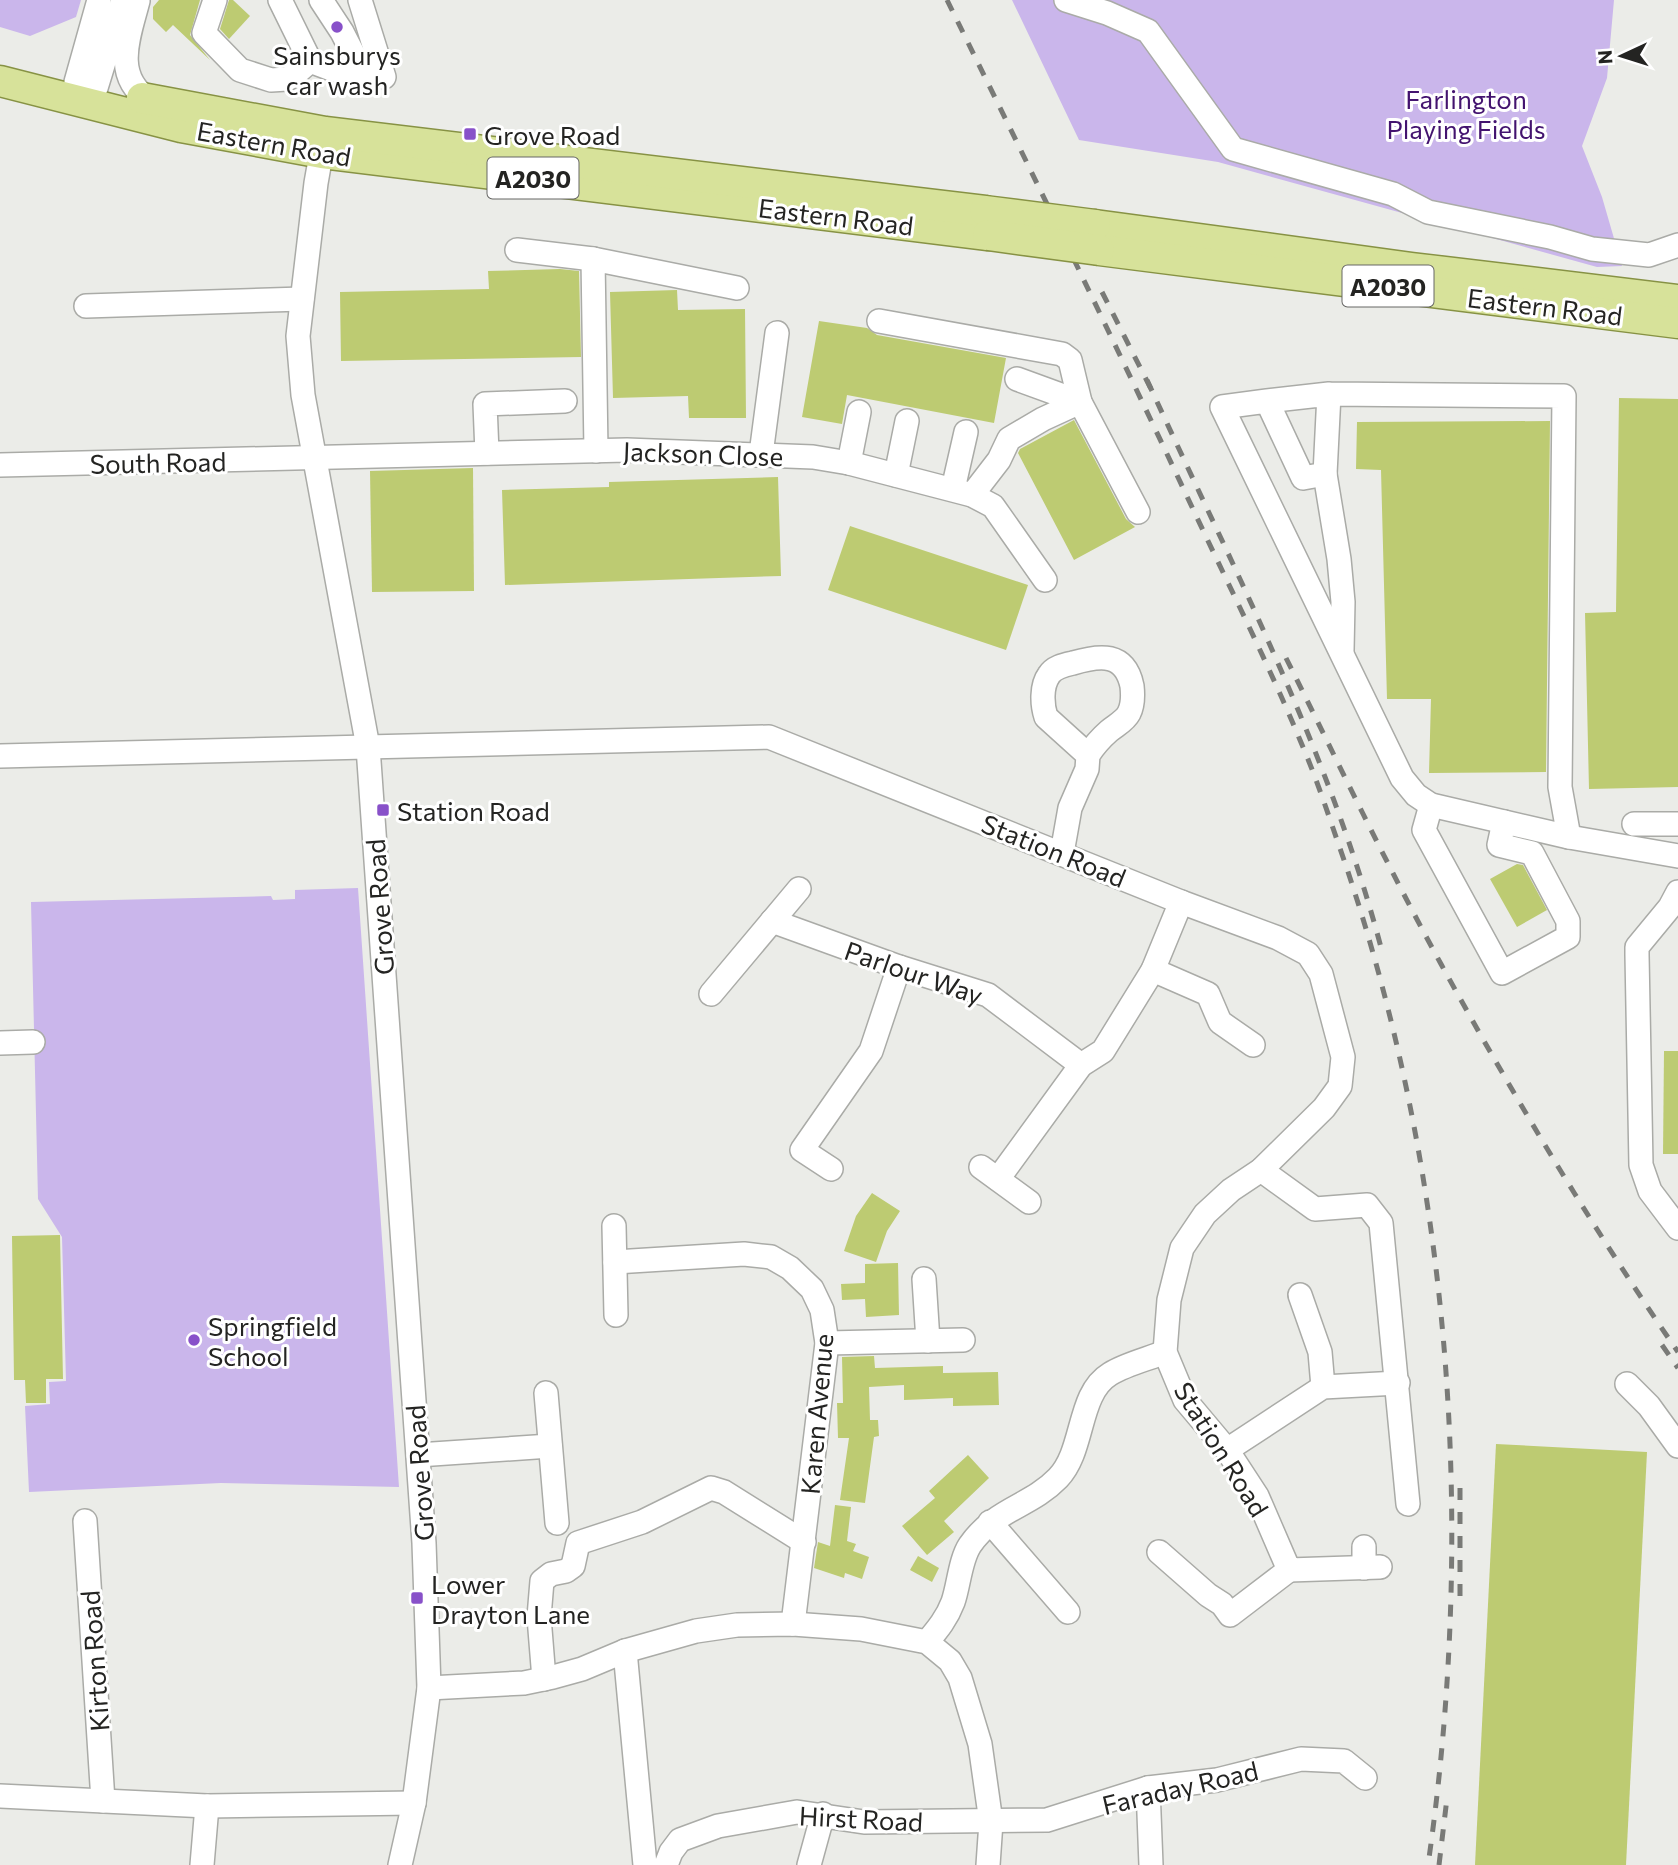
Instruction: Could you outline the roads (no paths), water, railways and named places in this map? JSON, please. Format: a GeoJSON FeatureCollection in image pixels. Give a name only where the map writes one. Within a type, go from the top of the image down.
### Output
{"type":"FeatureCollection","features":[{"type":"Feature","properties":{"kind":"main road","name":"Eastern Road"},"geometry":{"type":"LineString","coordinates":[[0,60],[181,127],[1097,237],[1678,323]]}},
{"type":"Feature","properties":{"kind":"main road","name":"Eastern Road"},"geometry":{"type":"LineString","coordinates":[[0,81],[149,100],[324,143]]}},
{"type":"Feature","properties":{"kind":"main road","name":"Eastern Road"},"geometry":{"type":"LineString","coordinates":[[1097,237],[1412,268],[1678,300]]}},
{"type":"Feature","properties":{"kind":"street"},"geometry":{"type":"LineString","coordinates":[[85,91],[99,0]]}},
{"type":"Feature","properties":{"kind":"street"},"geometry":{"type":"LineString","coordinates":[[85,91],[123,0]]}},
{"type":"Feature","properties":{"kind":"street"},"geometry":{"type":"LineString","coordinates":[[138,0],[125,58],[134,87],[149,100]]}},
{"type":"Feature","properties":{"kind":"street"},"geometry":{"type":"LineString","coordinates":[[215,0],[204,33],[240,69],[271,80],[280,80],[295,75],[310,61]]}},
{"type":"Feature","properties":{"kind":"street"},"geometry":{"type":"LineString","coordinates":[[280,0],[310,61],[334,70],[374,76]]}},
{"type":"Feature","properties":{"kind":"street"},"geometry":{"type":"LineString","coordinates":[[321,0],[374,76]]}},
{"type":"Feature","properties":{"kind":"street"},"geometry":{"type":"LineString","coordinates":[[360,0],[374,76]]}},
{"type":"Feature","properties":{"kind":"street"},"geometry":{"type":"LineString","coordinates":[[1066,0],[1107,13],[1148,31],[1233,149],[1393,194],[1428,212],[1550,237],[1592,249],[1649,255],[1678,244]]}},
{"type":"Feature","properties":{"kind":"street","name":"Grove Road"},"geometry":{"type":"LineString","coordinates":[[324,143],[316,183],[298,336],[303,395],[368,747],[424,1543],[429,1688]]}},
{"type":"Feature","properties":{"kind":"street"},"geometry":{"type":"LineString","coordinates":[[517,250],[593,259],[737,288]]}},
{"type":"Feature","properties":{"kind":"street"},"geometry":{"type":"LineString","coordinates":[[593,259],[596,451]]}},
{"type":"Feature","properties":{"kind":"street"},"geometry":{"type":"LineString","coordinates":[[86,306],[302,299]]}},
{"type":"Feature","properties":{"kind":"street"},"geometry":{"type":"LineString","coordinates":[[880,321],[1062,354],[1070,360],[1080,402],[1138,512]]}},
{"type":"Feature","properties":{"kind":"street"},"geometry":{"type":"LineString","coordinates":[[761,454],[777,333]]}},
{"type":"Feature","properties":{"kind":"street"},"geometry":{"type":"LineString","coordinates":[[1017,379],[1080,402]]}},
{"type":"Feature","properties":{"kind":"street"},"geometry":{"type":"LineString","coordinates":[[1329,394],[1325,474],[1343,602],[1342,653]]}},
{"type":"Feature","properties":{"kind":"street"},"geometry":{"type":"LineString","coordinates":[[1569,836],[1560,787],[1564,396],[1329,394],[1223,407],[1402,778],[1416,795],[1431,805],[1504,822],[1569,836],[1675,855]]}},
{"type":"Feature","properties":{"kind":"street"},"geometry":{"type":"LineString","coordinates":[[487,453],[485,404],[565,401]]}},
{"type":"Feature","properties":{"kind":"street"},"geometry":{"type":"LineString","coordinates":[[1268,401],[1303,478],[1325,474]]}},
{"type":"Feature","properties":{"kind":"street"},"geometry":{"type":"LineString","coordinates":[[963,492],[999,460],[1009,439],[1080,402]]}},
{"type":"Feature","properties":{"kind":"street"},"geometry":{"type":"LineString","coordinates":[[849,463],[859,412]]}},
{"type":"Feature","properties":{"kind":"street"},"geometry":{"type":"LineString","coordinates":[[896,475],[907,421]]}},
{"type":"Feature","properties":{"kind":"street"},"geometry":{"type":"LineString","coordinates":[[963,492],[966,432]]}},
{"type":"Feature","properties":{"kind":"street","name":"Jackson Close"},"geometry":{"type":"LineString","coordinates":[[316,458],[627,450],[813,457],[849,463],[963,492],[993,506],[1045,580]]}},
{"type":"Feature","properties":{"kind":"street","name":"South Road"},"geometry":{"type":"LineString","coordinates":[[0,465],[316,458]]}},
{"type":"Feature","properties":{"kind":"street"},"geometry":{"type":"LineString","coordinates":[[1062,853],[1069,808],[1087,769],[1088,755],[1099,740],[1128,716],[1132,704],[1131,684],[1126,670],[1118,661],[1108,657],[1086,659],[1055,669],[1049,673],[1044,690],[1046,717],[1088,755]]}},
{"type":"Feature","properties":{"kind":"street","name":"Station Road"},"geometry":{"type":"LineString","coordinates":[[0,756],[769,737],[1181,902],[1278,938],[1308,954],[1321,974],[1343,1057],[1340,1086],[1324,1108],[1261,1170],[1231,1190],[1205,1214],[1182,1248],[1169,1300],[1165,1352],[1185,1400],[1227,1450],[1257,1496],[1289,1570]]}},
{"type":"Feature","properties":{"kind":"street"},"geometry":{"type":"LineString","coordinates":[[1431,805],[1424,830],[1502,973],[1568,937],[1568,921],[1532,853],[1499,845],[1504,822]]}},
{"type":"Feature","properties":{"kind":"street"},"geometry":{"type":"LineString","coordinates":[[1634,824],[1678,824]]}},
{"type":"Feature","properties":{"kind":"street"},"geometry":{"type":"LineString","coordinates":[[711,994],[799,889]]}},
{"type":"Feature","properties":{"kind":"street"},"geometry":{"type":"LineString","coordinates":[[1678,892],[1670,907],[1637,947],[1641,1166],[1650,1191],[1678,1228]]}},
{"type":"Feature","properties":{"kind":"street"},"geometry":{"type":"LineString","coordinates":[[1029,1202],[990,1173],[1081,1065],[1103,1051],[1153,970],[1181,902]]}},
{"type":"Feature","properties":{"kind":"street","name":"Parlour Way"},"geometry":{"type":"LineString","coordinates":[[772,921],[899,967],[988,995],[1081,1065]]}},
{"type":"Feature","properties":{"kind":"street"},"geometry":{"type":"LineString","coordinates":[[831,1169],[802,1150],[872,1051],[899,967]]}},
{"type":"Feature","properties":{"kind":"street"},"geometry":{"type":"LineString","coordinates":[[1153,970],[1208,994],[1220,1022],[1253,1045]]}},
{"type":"Feature","properties":{"kind":"street"},"geometry":{"type":"LineString","coordinates":[[0,1043],[33,1042]]}},
{"type":"Feature","properties":{"kind":"street"},"geometry":{"type":"LineString","coordinates":[[1261,1170],[1315,1209],[1367,1205],[1381,1223],[1408,1504]]}},
{"type":"Feature","properties":{"kind":"street"},"geometry":{"type":"LineString","coordinates":[[614,1226],[616,1315]]}},
{"type":"Feature","properties":{"kind":"street","name":"Karen Avenue"},"geometry":{"type":"LineString","coordinates":[[615,1262],[744,1254],[771,1256],[790,1268],[812,1289],[822,1310],[827,1343],[793,1624]]}},
{"type":"Feature","properties":{"kind":"street"},"geometry":{"type":"LineString","coordinates":[[924,1279],[928,1341]]}},
{"type":"Feature","properties":{"kind":"street"},"geometry":{"type":"LineString","coordinates":[[1300,1295],[1320,1352],[1323,1387]]}},
{"type":"Feature","properties":{"kind":"street"},"geometry":{"type":"LineString","coordinates":[[827,1343],[963,1340]]}},
{"type":"Feature","properties":{"kind":"street"},"geometry":{"type":"LineString","coordinates":[[927,1642],[944,1621],[953,1602],[968,1548],[989,1522],[1044,1492],[1061,1475],[1074,1454],[1091,1396],[1099,1383],[1111,1373],[1165,1352]]}},
{"type":"Feature","properties":{"kind":"street"},"geometry":{"type":"LineString","coordinates":[[1227,1450],[1323,1387],[1398,1383]]}},
{"type":"Feature","properties":{"kind":"street"},"geometry":{"type":"LineString","coordinates":[[1628,1384],[1649,1406],[1678,1446]]}},
{"type":"Feature","properties":{"kind":"street"},"geometry":{"type":"LineString","coordinates":[[546,1394],[557,1523]]}},
{"type":"Feature","properties":{"kind":"street"},"geometry":{"type":"LineString","coordinates":[[418,1455],[550,1446]]}},
{"type":"Feature","properties":{"kind":"street"},"geometry":{"type":"LineString","coordinates":[[544,1679],[539,1617],[542,1581],[551,1574],[566,1571],[573,1566],[578,1543],[642,1522],[712,1489],[724,1492],[804,1542]]}},
{"type":"Feature","properties":{"kind":"street","name":"Kirton Road"},"geometry":{"type":"LineString","coordinates":[[85,1521],[103,1801]]}},
{"type":"Feature","properties":{"kind":"street"},"geometry":{"type":"LineString","coordinates":[[989,1522],[1068,1612]]}},
{"type":"Feature","properties":{"kind":"street"},"geometry":{"type":"LineString","coordinates":[[1159,1552],[1222,1604],[1230,1615],[1289,1570],[1370,1561]]}},
{"type":"Feature","properties":{"kind":"street"},"geometry":{"type":"LineString","coordinates":[[400,1865],[414,1803],[429,1688],[524,1683],[582,1669],[625,1651],[696,1631],[737,1625],[793,1624],[861,1629],[927,1642],[950,1661],[967,1695],[980,1744],[991,1822],[988,1865]]}},
{"type":"Feature","properties":{"kind":"street"},"geometry":{"type":"LineString","coordinates":[[625,1651],[645,1865]]}},
{"type":"Feature","properties":{"kind":"street","name":"Faraday Road"},"geometry":{"type":"LineString","coordinates":[[991,1822],[1047,1820],[1148,1788],[1217,1780],[1301,1759],[1344,1761],[1365,1778]]}},
{"type":"Feature","properties":{"kind":"street"},"geometry":{"type":"LineString","coordinates":[[1148,1788],[1151,1865]]}},
{"type":"Feature","properties":{"kind":"street"},"geometry":{"type":"LineString","coordinates":[[0,1796],[207,1806],[414,1803]]}},
{"type":"Feature","properties":{"kind":"street"},"geometry":{"type":"LineString","coordinates":[[202,1865],[207,1806]]}},
{"type":"Feature","properties":{"kind":"street","name":"Hirst Road"},"geometry":{"type":"LineString","coordinates":[[666,1865],[680,1840],[718,1825],[797,1812],[864,1822],[991,1822]]}},
{"type":"Feature","properties":{"kind":"street"},"geometry":{"type":"LineString","coordinates":[[809,1865],[822,1814]]}},
{"type":"Feature","properties":{"kind":"railway"},"geometry":{"type":"LineString","coordinates":[[947,0],[1132,380],[1287,710],[1344,860],[1381,981],[1410,1105],[1431,1231],[1445,1358],[1451,1485],[1450,1612],[1443,1739],[1428,1865]]}},
{"type":"Feature","properties":{"kind":"railway"},"geometry":{"type":"LineString","coordinates":[[1102,292],[1151,389]]}},
{"type":"Feature","properties":{"kind":"railway"},"geometry":{"type":"LineString","coordinates":[[1147,380],[1246,592],[1308,734],[1361,880],[1383,955]]}},
{"type":"Feature","properties":{"kind":"railway"},"geometry":{"type":"LineString","coordinates":[[1286,658],[1401,888],[1469,1014],[1584,1209],[1678,1352]]}},
{"type":"Feature","properties":{"kind":"railway"},"geometry":{"type":"LineString","coordinates":[[1662,1345],[1678,1368]]}},
{"type":"Feature","properties":{"kind":"railway"},"geometry":{"type":"LineString","coordinates":[[1460,1477],[1460,1596]]}},
{"type":"Feature","properties":{"kind":"railway"},"geometry":{"type":"LineString","coordinates":[[1439,1865],[1447,1798]]}},
{"type":"Feature","properties":{"kind":"place","name":"Sainsburys car wash"},"geometry":{"type":"Point","coordinates":[337,27]}},
{"type":"Feature","properties":{"kind":"place","name":"Grove Road"},"geometry":{"type":"Point","coordinates":[470,134]}},
{"type":"Feature","properties":{"kind":"place","name":"Station Road"},"geometry":{"type":"Point","coordinates":[383,810]}},
{"type":"Feature","properties":{"kind":"place","name":"Springfield School"},"geometry":{"type":"Point","coordinates":[194,1340]}},
{"type":"Feature","properties":{"kind":"place","name":"Lower Drayton Lane"},"geometry":{"type":"Point","coordinates":[417,1598]}},
{"type":"Feature","properties":{"kind":"park label","name":"Farlington Playing Fields"},"geometry":{"type":"Point","coordinates":[1466,113]}}]}
